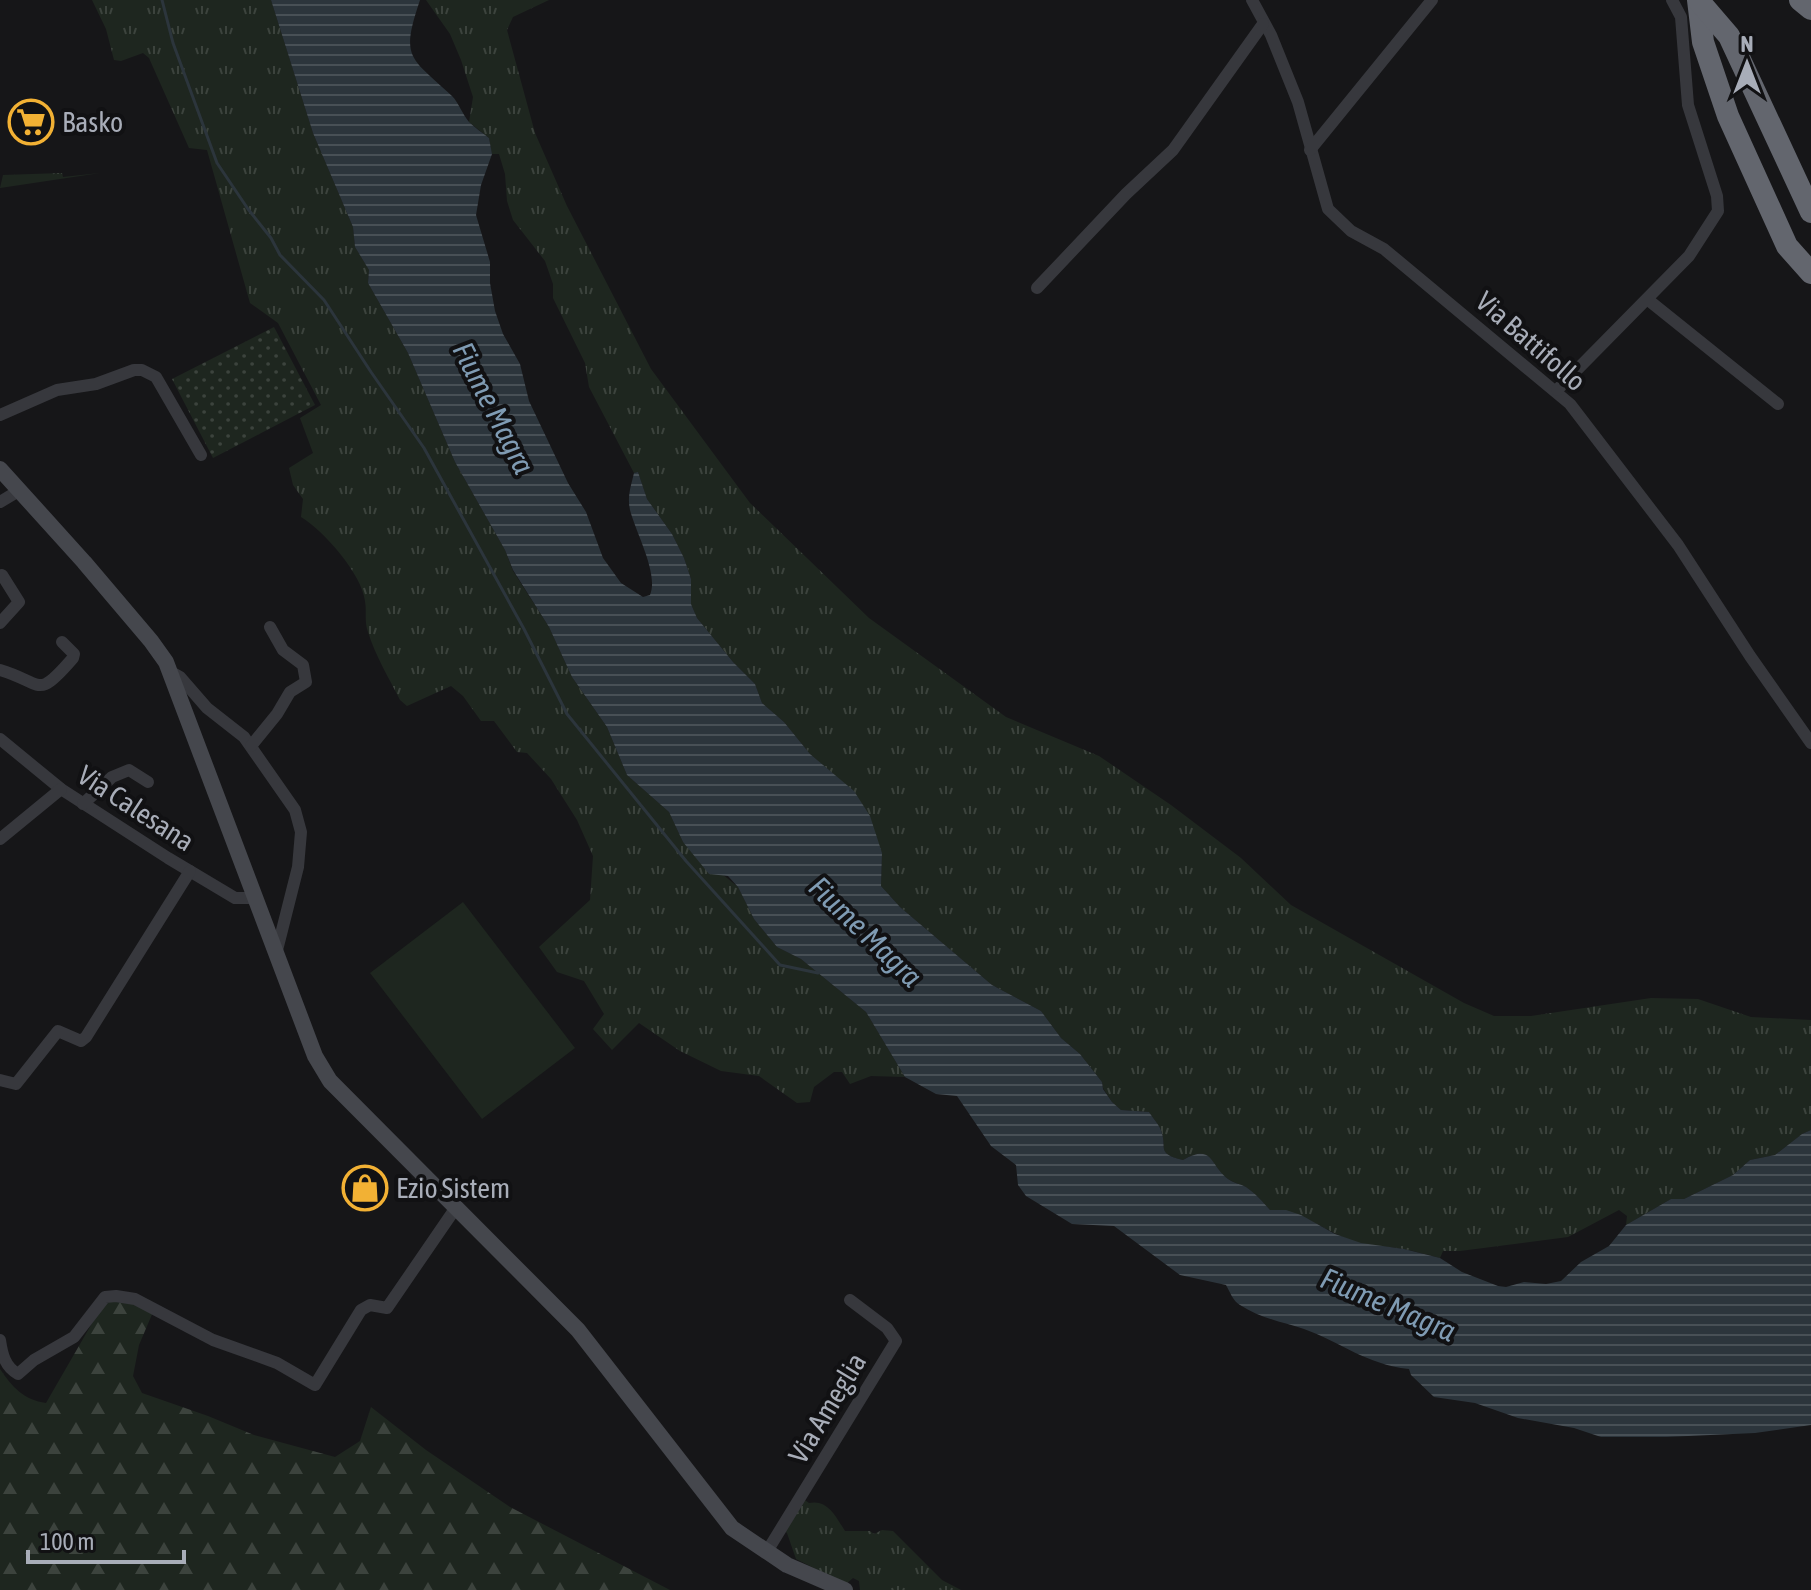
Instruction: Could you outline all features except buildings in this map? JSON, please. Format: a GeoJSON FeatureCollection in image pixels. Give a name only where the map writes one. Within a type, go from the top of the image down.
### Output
{"type":"FeatureCollection","features":[{"type":"Feature","properties":{"kind":"highway"},"geometry":{"type":"LineString","coordinates":[[1698,0],[1729,36],[1811,212]]}},
{"type":"Feature","properties":{"kind":"highway"},"geometry":{"type":"LineString","coordinates":[[1698,0],[1703,42],[1728,116],[1787,246],[1811,273]]}},
{"type":"Feature","properties":{"kind":"highway"},"geometry":{"type":"LineString","coordinates":[[1800,0],[1811,9]]}},
{"type":"Feature","properties":{"kind":"main road"},"geometry":{"type":"LineString","coordinates":[[1,472],[151,641],[171,672],[315,1056],[330,1081],[578,1330],[732,1528],[787,1565],[845,1590]]}},
{"type":"Feature","properties":{"kind":"street","name":"Via Battifollo"},"geometry":{"type":"LineString","coordinates":[[1252,0],[1271,35],[1298,102],[1328,209],[1351,231],[1384,249],[1557,390],[1570,404],[1678,545],[1811,743]]}},
{"type":"Feature","properties":{"kind":"street"},"geometry":{"type":"LineString","coordinates":[[1310,150],[1432,0]]}},
{"type":"Feature","properties":{"kind":"street"},"geometry":{"type":"LineString","coordinates":[[1557,390],[1689,256],[1718,211],[1717,196],[1688,105],[1681,17],[1672,0]]}},
{"type":"Feature","properties":{"kind":"street"},"geometry":{"type":"LineString","coordinates":[[1037,288],[1173,150],[1263,24]]}},
{"type":"Feature","properties":{"kind":"street"},"geometry":{"type":"LineString","coordinates":[[1647,299],[1778,404]]}},
{"type":"Feature","properties":{"kind":"street"},"geometry":{"type":"LineString","coordinates":[[0,415],[57,390],[96,384],[142,370],[156,377],[201,455]]}},
{"type":"Feature","properties":{"kind":"street"},"geometry":{"type":"LineString","coordinates":[[0,502],[20,490]]}},
{"type":"Feature","properties":{"kind":"street"},"geometry":{"type":"LineString","coordinates":[[0,623],[19,602],[2,575]]}},
{"type":"Feature","properties":{"kind":"street"},"geometry":{"type":"LineString","coordinates":[[251,746],[290,692],[306,682],[303,665],[283,650],[270,627]]}},
{"type":"Feature","properties":{"kind":"street"},"geometry":{"type":"LineString","coordinates":[[0,670],[32,685],[42,686],[55,679],[73,658],[74,654],[62,642]]}},
{"type":"Feature","properties":{"kind":"street"},"geometry":{"type":"LineString","coordinates":[[171,672],[180,677],[207,708],[251,746],[295,810],[301,832],[298,867],[276,954]]}},
{"type":"Feature","properties":{"kind":"street","name":"Via Calesana"},"geometry":{"type":"LineString","coordinates":[[0,739],[61,789],[190,871],[235,898],[255,898]]}},
{"type":"Feature","properties":{"kind":"street"},"geometry":{"type":"LineString","coordinates":[[83,804],[112,777],[129,770],[148,782]]}},
{"type":"Feature","properties":{"kind":"street"},"geometry":{"type":"LineString","coordinates":[[0,839],[61,789]]}},
{"type":"Feature","properties":{"kind":"street"},"geometry":{"type":"LineString","coordinates":[[0,1080],[16,1084],[58,1031],[75,1040],[81,1041],[86,1037],[190,871]]}},
{"type":"Feature","properties":{"kind":"street"},"geometry":{"type":"LineString","coordinates":[[0,1340],[3,1357],[10,1368],[18,1374],[22,1373],[34,1360],[74,1337],[105,1297],[116,1296],[135,1299],[213,1340],[277,1363],[315,1385],[361,1310],[370,1305],[387,1308],[457,1206]]}},
{"type":"Feature","properties":{"kind":"street","name":"Via Ameglia"},"geometry":{"type":"LineString","coordinates":[[766,1553],[896,1341],[887,1328],[850,1300]]}},
{"type":"Feature","properties":{"kind":"green space"},"geometry":{"type":"Polygon","coordinates":[[[92,0],[271,0],[313,133],[353,227],[355,247],[369,270],[368,283],[408,353],[455,462],[505,550],[513,571],[549,627],[572,677],[607,727],[627,775],[669,812],[683,842],[738,887],[754,919],[777,947],[801,959],[866,1012],[905,1077],[871,1076],[850,1084],[842,1072],[834,1072],[814,1087],[810,1102],[797,1103],[759,1076],[721,1071],[680,1051],[639,1023],[612,1050],[593,1029],[604,1014],[584,981],[557,972],[539,947],[590,900],[593,856],[577,820],[551,779],[527,753],[517,752],[494,721],[481,721],[463,696],[451,686],[407,706],[400,700],[371,641],[366,624],[365,601],[357,578],[330,542],[301,517],[303,499],[293,485],[289,468],[313,453],[300,418],[321,405],[278,323],[250,303],[207,150],[189,148],[149,58],[143,53],[121,61],[114,60],[106,29],[92,0]]]}},
{"type":"Feature","properties":{"kind":"green space"},"geometry":{"type":"Polygon","coordinates":[[[426,0],[549,0],[513,17],[507,30],[535,133],[567,206],[651,369],[750,503],[869,618],[1006,717],[1099,756],[1241,858],[1291,905],[1464,1003],[1494,1016],[1531,1016],[1651,998],[1698,999],[1751,1017],[1811,1020],[1811,1130],[1775,1155],[1750,1160],[1733,1175],[1684,1199],[1671,1199],[1626,1225],[1627,1216],[1619,1210],[1568,1237],[1443,1251],[1440,1258],[1359,1243],[1305,1218],[1270,1210],[1249,1189],[1228,1179],[1205,1155],[1193,1155],[1183,1160],[1168,1155],[1160,1128],[1149,1112],[1121,1110],[1112,1102],[1102,1082],[1080,1054],[1061,1038],[1041,1011],[992,985],[900,907],[881,886],[882,853],[854,792],[810,754],[784,722],[762,703],[755,684],[697,618],[691,604],[691,579],[684,558],[672,534],[647,499],[638,472],[634,473],[589,387],[585,363],[553,298],[553,284],[545,261],[513,220],[499,154],[492,154],[489,138],[469,122],[473,97],[461,60],[450,34],[426,0]]]}},
{"type":"Feature","properties":{"kind":"green space"},"geometry":{"type":"Polygon","coordinates":[[[62,173],[63,177],[100,173],[0,188],[3,175],[62,173]]]}},
{"type":"Feature","properties":{"kind":"green space"},"geometry":{"type":"Polygon","coordinates":[[[274,327],[315,405],[213,458],[172,379],[274,327]]]}},
{"type":"Feature","properties":{"kind":"green space"},"geometry":{"type":"Polygon","coordinates":[[[463,902],[575,1048],[482,1119],[370,973],[463,902]]]}},
{"type":"Feature","properties":{"kind":"green space"},"geometry":{"type":"Polygon","coordinates":[[[127,1297],[153,1312],[139,1345],[133,1376],[142,1393],[254,1435],[335,1457],[360,1441],[371,1407],[426,1450],[510,1507],[670,1590],[0,1590],[0,1369],[19,1392],[46,1403],[102,1306],[127,1297]]]}},
{"type":"Feature","properties":{"kind":"green space"},"geometry":{"type":"Polygon","coordinates":[[[799,1496],[809,1503],[826,1506],[845,1531],[870,1531],[874,1534],[882,1530],[893,1531],[942,1580],[961,1590],[860,1590],[859,1581],[853,1578],[846,1584],[796,1559],[787,1533],[780,1526],[799,1496]]]}},
{"type":"Feature","properties":{"kind":"water","name":"Fiume Magra"},"geometry":{"type":"Polygon","coordinates":[[[271,0],[420,0],[411,34],[413,56],[454,99],[469,122],[489,138],[492,154],[481,185],[476,215],[490,262],[495,311],[503,334],[520,364],[529,401],[568,483],[586,512],[603,558],[621,583],[643,597],[650,595],[652,576],[629,505],[634,473],[638,472],[647,499],[672,534],[684,558],[691,579],[691,604],[697,618],[755,684],[762,703],[784,722],[810,754],[854,791],[870,816],[882,853],[881,886],[900,907],[992,985],[1041,1011],[1061,1038],[1080,1054],[1102,1082],[1112,1102],[1121,1110],[1149,1112],[1160,1128],[1168,1155],[1183,1160],[1193,1155],[1206,1155],[1228,1179],[1249,1189],[1270,1210],[1286,1210],[1301,1215],[1335,1234],[1361,1243],[1440,1258],[1462,1272],[1506,1287],[1524,1282],[1546,1284],[1561,1281],[1581,1262],[1609,1246],[1626,1225],[1671,1199],[1684,1199],[1733,1175],[1750,1160],[1775,1155],[1811,1130],[1811,1425],[1755,1433],[1601,1437],[1574,1428],[1518,1418],[1475,1403],[1434,1397],[1411,1375],[1409,1369],[1380,1363],[1304,1329],[1255,1313],[1238,1303],[1226,1285],[1180,1275],[1114,1226],[1072,1224],[1026,1196],[1018,1185],[1016,1165],[991,1146],[957,1096],[936,1094],[905,1077],[866,1012],[801,959],[777,947],[754,919],[738,887],[728,876],[709,874],[683,842],[669,812],[627,775],[607,727],[572,677],[549,627],[513,570],[505,550],[455,462],[408,353],[368,283],[369,270],[355,247],[353,227],[313,133],[271,0]]]}},
{"type":"Feature","properties":{"kind":"waterway"},"geometry":{"type":"LineString","coordinates":[[162,0],[173,43],[217,163],[280,255],[324,300],[424,448],[567,714],[686,861],[780,965],[818,973]]}},
{"type":"Feature","properties":{"kind":"place","name":"Basko"},"geometry":{"type":"Point","coordinates":[31,122]}},
{"type":"Feature","properties":{"kind":"place","name":"Ezio Sistem"},"geometry":{"type":"Point","coordinates":[365,1188]}}]}
